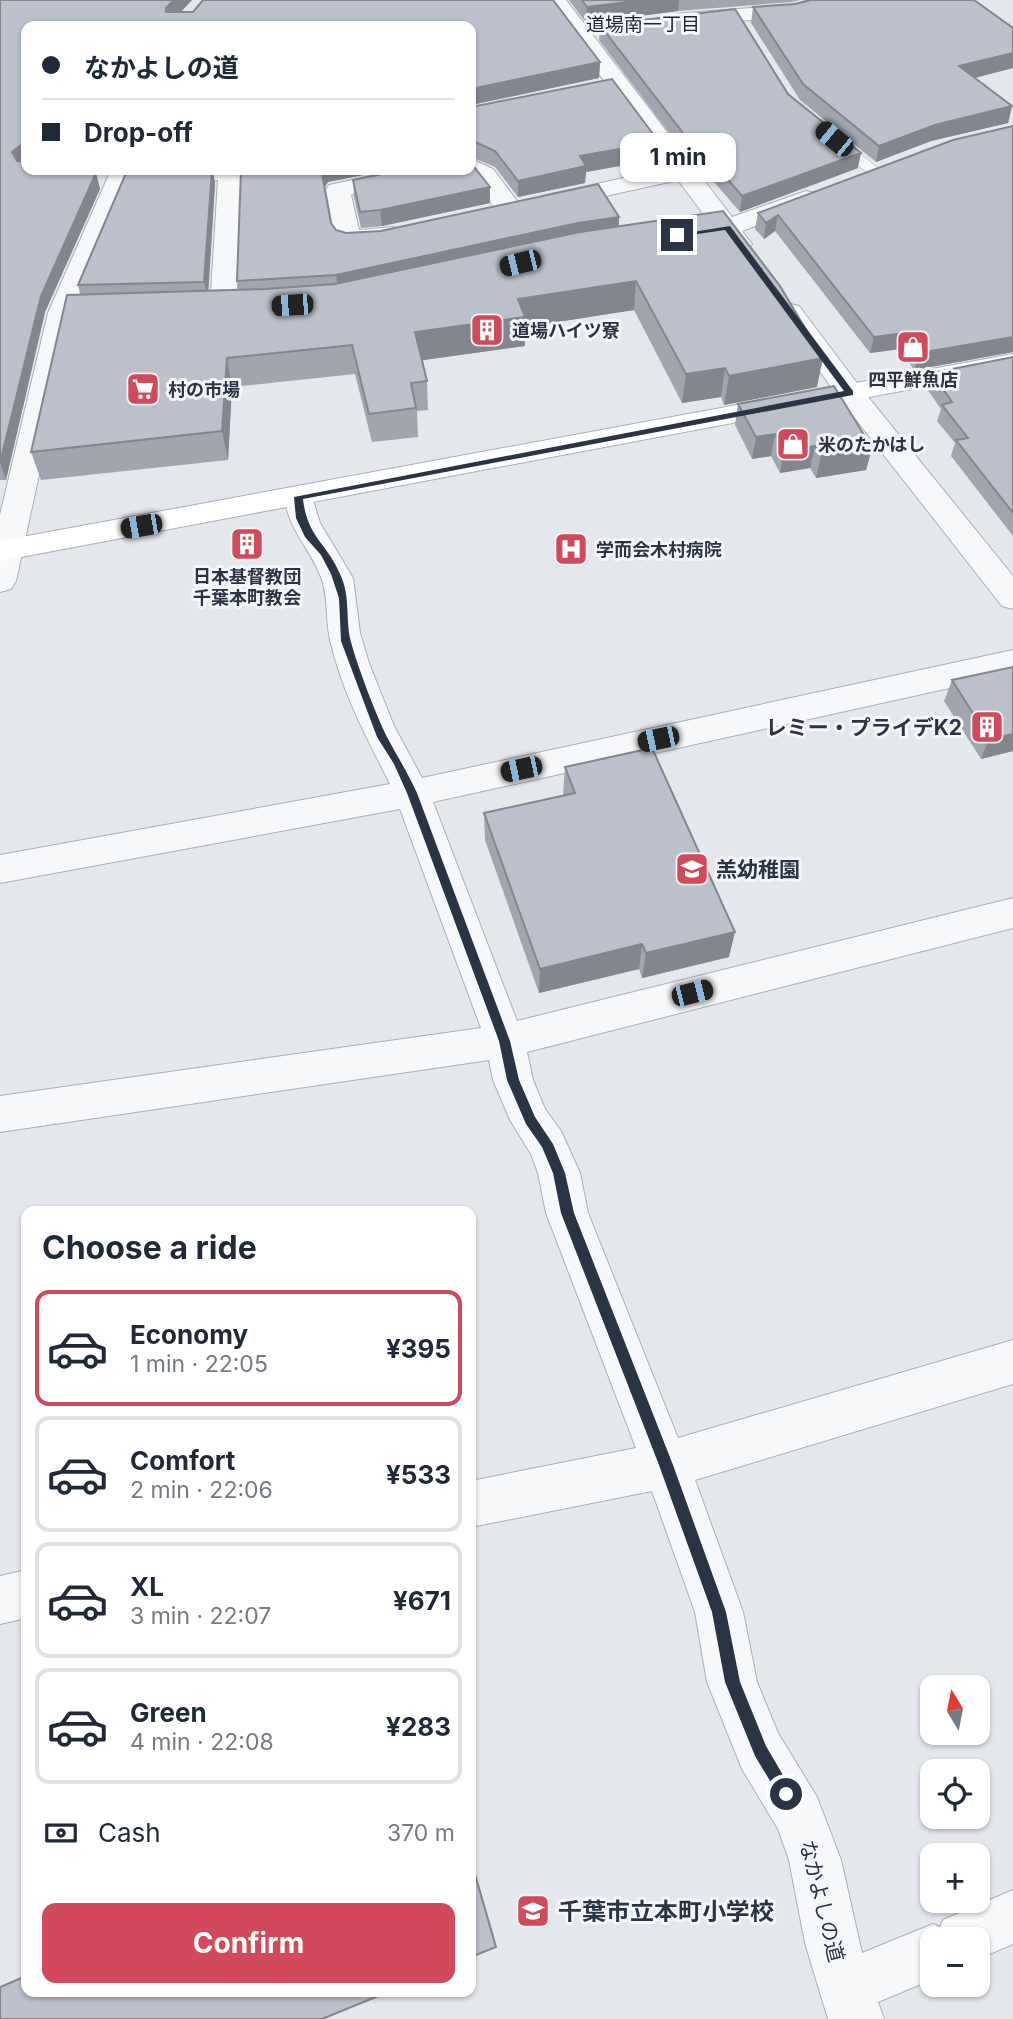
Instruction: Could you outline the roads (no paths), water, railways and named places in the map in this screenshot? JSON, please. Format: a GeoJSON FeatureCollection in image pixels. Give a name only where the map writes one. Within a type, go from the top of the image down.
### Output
{"type":"FeatureCollection","features":[{"type":"Feature","properties":{"kind":"street"},"geometry":{"type":"LineString","coordinates":[[555,0],[592,32],[606,86],[686,171],[752,261]]}},
{"type":"Feature","properties":{"kind":"street"},"geometry":{"type":"LineString","coordinates":[[666,22],[741,21],[836,0]]}},
{"type":"Feature","properties":{"kind":"street"},"geometry":{"type":"LineString","coordinates":[[659,238],[727,228],[901,163]]}},
{"type":"Feature","properties":{"kind":"street"},"geometry":{"type":"LineString","coordinates":[[476,168],[485,173],[511,209]]}},
{"type":"Feature","properties":{"kind":"street"},"geometry":{"type":"LineString","coordinates":[[485,215],[686,171]]}},
{"type":"Feature","properties":{"kind":"street"},"geometry":{"type":"LineString","coordinates":[[0,582],[4,551],[75,313],[111,176],[137,175]]}},
{"type":"Feature","properties":{"kind":"street"},"geometry":{"type":"LineString","coordinates":[[196,309],[235,308],[241,175]]}},
{"type":"Feature","properties":{"kind":"street"},"geometry":{"type":"LineString","coordinates":[[408,175],[338,190],[348,239],[374,239],[420,229]]}},
{"type":"Feature","properties":{"kind":"street"},"geometry":{"type":"LineString","coordinates":[[776,294],[850,393],[1001,563],[1013,598]]}},
{"type":"Feature","properties":{"kind":"street"},"geometry":{"type":"LineString","coordinates":[[4,551],[1013,362]]}},
{"type":"Feature","properties":{"kind":"street","name":"なかよしの道"},"geometry":{"type":"LineString","coordinates":[[299,497],[300,518],[336,574],[344,598],[346,641],[382,737],[399,763],[412,793],[505,1041],[513,1080],[530,1121],[547,1144],[559,1173],[567,1213],[666,1465],[719,1612],[732,1682],[760,1751],[799,1815],[815,1860],[832,1944],[851,2004]]}},
{"type":"Feature","properties":{"kind":"street"},"geometry":{"type":"LineString","coordinates":[[0,869],[412,793],[1013,662]]}},
{"type":"Feature","properties":{"kind":"street"},"geometry":{"type":"LineString","coordinates":[[0,1114],[505,1041],[1013,913]]}},
{"type":"Feature","properties":{"kind":"street"},"geometry":{"type":"LineString","coordinates":[[476,1503],[666,1465],[1013,1362]]}},
{"type":"Feature","properties":{"kind":"street"},"geometry":{"type":"LineString","coordinates":[[0,1600],[21,1595]]}},
{"type":"Feature","properties":{"kind":"street"},"geometry":{"type":"LineString","coordinates":[[990,1927],[1013,1917]]}},
{"type":"Feature","properties":{"kind":"street"},"geometry":{"type":"LineString","coordinates":[[851,2004],[920,1959]]}},
{"type":"Feature","properties":{"kind":"lane"},"geometry":{"type":"LineString","coordinates":[[824,130],[875,172]]}},
{"type":"Feature","properties":{"kind":"place","name":"道場ハイツ寮"},"geometry":{"type":"Point","coordinates":[487,330]}},
{"type":"Feature","properties":{"kind":"place","name":"四平鮮魚店"},"geometry":{"type":"Point","coordinates":[913,347]}},
{"type":"Feature","properties":{"kind":"place","name":"村の市場"},"geometry":{"type":"Point","coordinates":[143,389]}},
{"type":"Feature","properties":{"kind":"place","name":"米のたかはし"},"geometry":{"type":"Point","coordinates":[793,444]}},
{"type":"Feature","properties":{"kind":"place","name":"日本基督教団 千葉本町教会"},"geometry":{"type":"Point","coordinates":[247,544]}},
{"type":"Feature","properties":{"kind":"place","name":"学而会木村病院"},"geometry":{"type":"Point","coordinates":[571,549]}},
{"type":"Feature","properties":{"kind":"place","name":"レミー・プライデK2"},"geometry":{"type":"Point","coordinates":[987,727]}},
{"type":"Feature","properties":{"kind":"place","name":"羔幼稚園"},"geometry":{"type":"Point","coordinates":[692,869]}},
{"type":"Feature","properties":{"kind":"place","name":"千葉市立本町小学校"},"geometry":{"type":"Point","coordinates":[533,1911]}},
{"type":"Feature","properties":{"kind":"district","name":"道場南一丁目"},"geometry":{"type":"Point","coordinates":[643,24]}}]}
